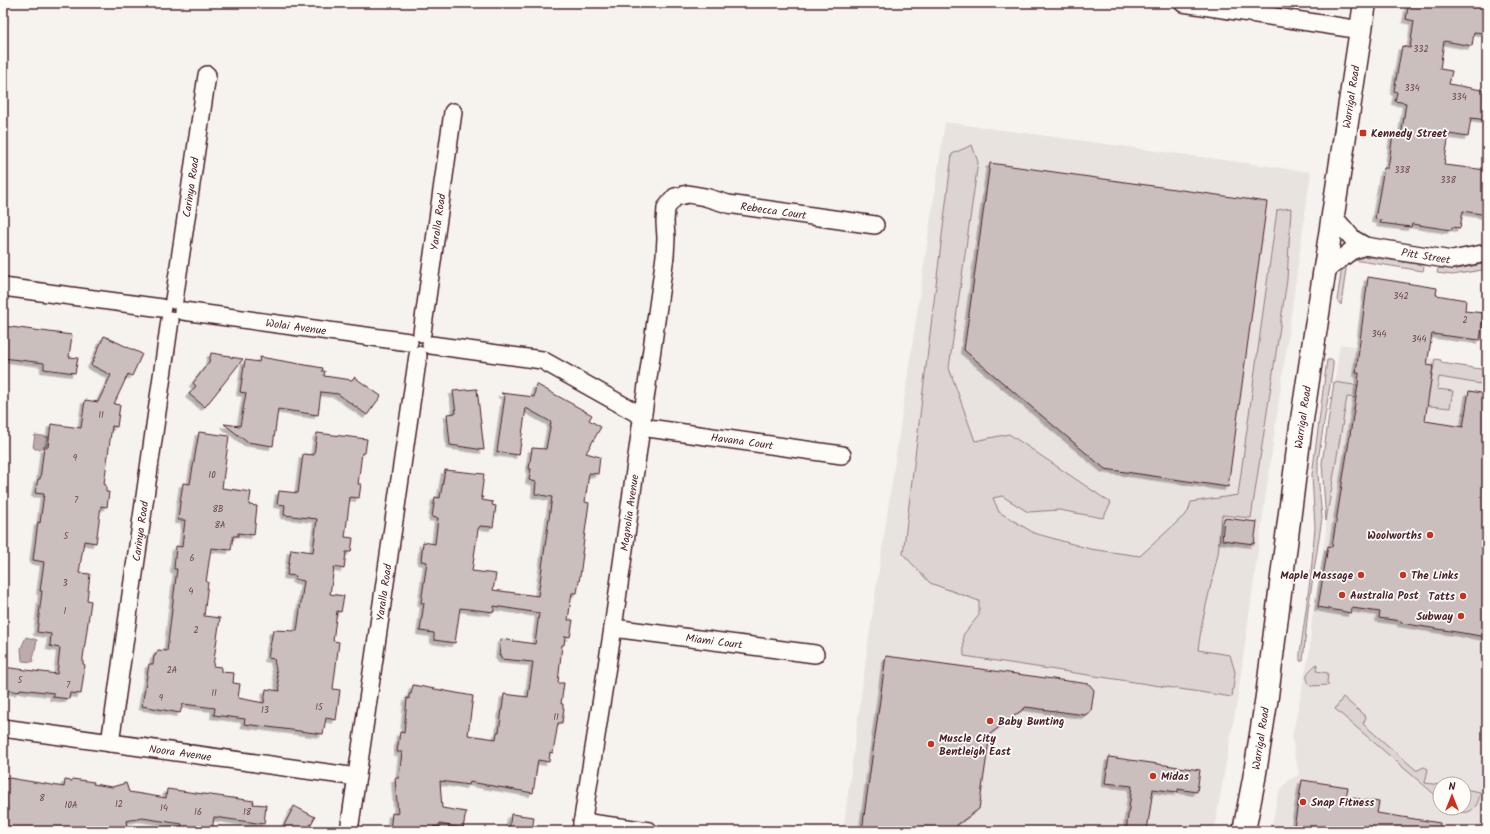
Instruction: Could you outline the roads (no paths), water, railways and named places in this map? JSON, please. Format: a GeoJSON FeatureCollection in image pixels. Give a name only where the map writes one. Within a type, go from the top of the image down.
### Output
{"type":"FeatureCollection","features":[{"type":"Feature","properties":{"kind":"highway","name":"Warrigal Road"},"geometry":{"type":"LineString","coordinates":[[1244,831],[1267,696],[1300,433],[1365,3]]}},
{"type":"Feature","properties":{"kind":"street"},"geometry":{"type":"LineString","coordinates":[[1183,3],[1361,30]]}},
{"type":"Feature","properties":{"kind":"street","name":"Carinya Road"},"geometry":{"type":"LineString","coordinates":[[110,743],[207,75]]}},
{"type":"Feature","properties":{"kind":"street","name":"Yaralla Road"},"geometry":{"type":"LineString","coordinates":[[349,831],[453,112]]}},
{"type":"Feature","properties":{"kind":"street","name":"Rebecca Court"},"geometry":{"type":"LineString","coordinates":[[674,198],[688,194],[705,197],[728,204],[875,225]]}},
{"type":"Feature","properties":{"kind":"street","name":"Magnolia Avenue"},"geometry":{"type":"LineString","coordinates":[[582,826],[665,256],[666,208],[674,198]]}},
{"type":"Feature","properties":{"kind":"street","name":"Pitt Street"},"geometry":{"type":"LineString","coordinates":[[1333,216],[1353,239],[1366,246],[1452,260],[1487,253]]}},
{"type":"Feature","properties":{"kind":"street"},"geometry":{"type":"LineString","coordinates":[[1325,271],[1351,251],[1366,246]]}},
{"type":"Feature","properties":{"kind":"street","name":"Wolai Avenue"},"geometry":{"type":"LineString","coordinates":[[3,287],[542,360],[641,422]]}},
{"type":"Feature","properties":{"kind":"street","name":"Havana Court"},"geometry":{"type":"LineString","coordinates":[[641,422],[842,455]]}},
{"type":"Feature","properties":{"kind":"street","name":"Miami Court"},"geometry":{"type":"LineString","coordinates":[[612,628],[815,654]]}},
{"type":"Feature","properties":{"kind":"street","name":"Noora Avenue"},"geometry":{"type":"LineString","coordinates":[[3,728],[357,777]]}},
{"type":"Feature","properties":{"kind":"street"},"geometry":{"type":"LineString","coordinates":[[582,826],[649,831]]}},
{"type":"Feature","properties":{"kind":"place","name":"Kennedy Street"},"geometry":{"type":"Point","coordinates":[1363,133]}},
{"type":"Feature","properties":{"kind":"place","name":"Woolworths"},"geometry":{"type":"Point","coordinates":[1430,535]}},
{"type":"Feature","properties":{"kind":"place","name":"Maple Massage"},"geometry":{"type":"Point","coordinates":[1361,575]}},
{"type":"Feature","properties":{"kind":"place","name":"The Links"},"geometry":{"type":"Point","coordinates":[1403,575]}},
{"type":"Feature","properties":{"kind":"place","name":"Australia Post"},"geometry":{"type":"Point","coordinates":[1342,595]}},
{"type":"Feature","properties":{"kind":"place","name":"Tatts"},"geometry":{"type":"Point","coordinates":[1463,596]}},
{"type":"Feature","properties":{"kind":"place","name":"Subway"},"geometry":{"type":"Point","coordinates":[1461,616]}},
{"type":"Feature","properties":{"kind":"place","name":"Baby Bunting"},"geometry":{"type":"Point","coordinates":[990,721]}},
{"type":"Feature","properties":{"kind":"place","name":"Muscle City Bentleigh East"},"geometry":{"type":"Point","coordinates":[931,744]}},
{"type":"Feature","properties":{"kind":"place","name":"Midas"},"geometry":{"type":"Point","coordinates":[1153,776]}},
{"type":"Feature","properties":{"kind":"place","name":"Snap Fitness"},"geometry":{"type":"Point","coordinates":[1303,802]}}]}
